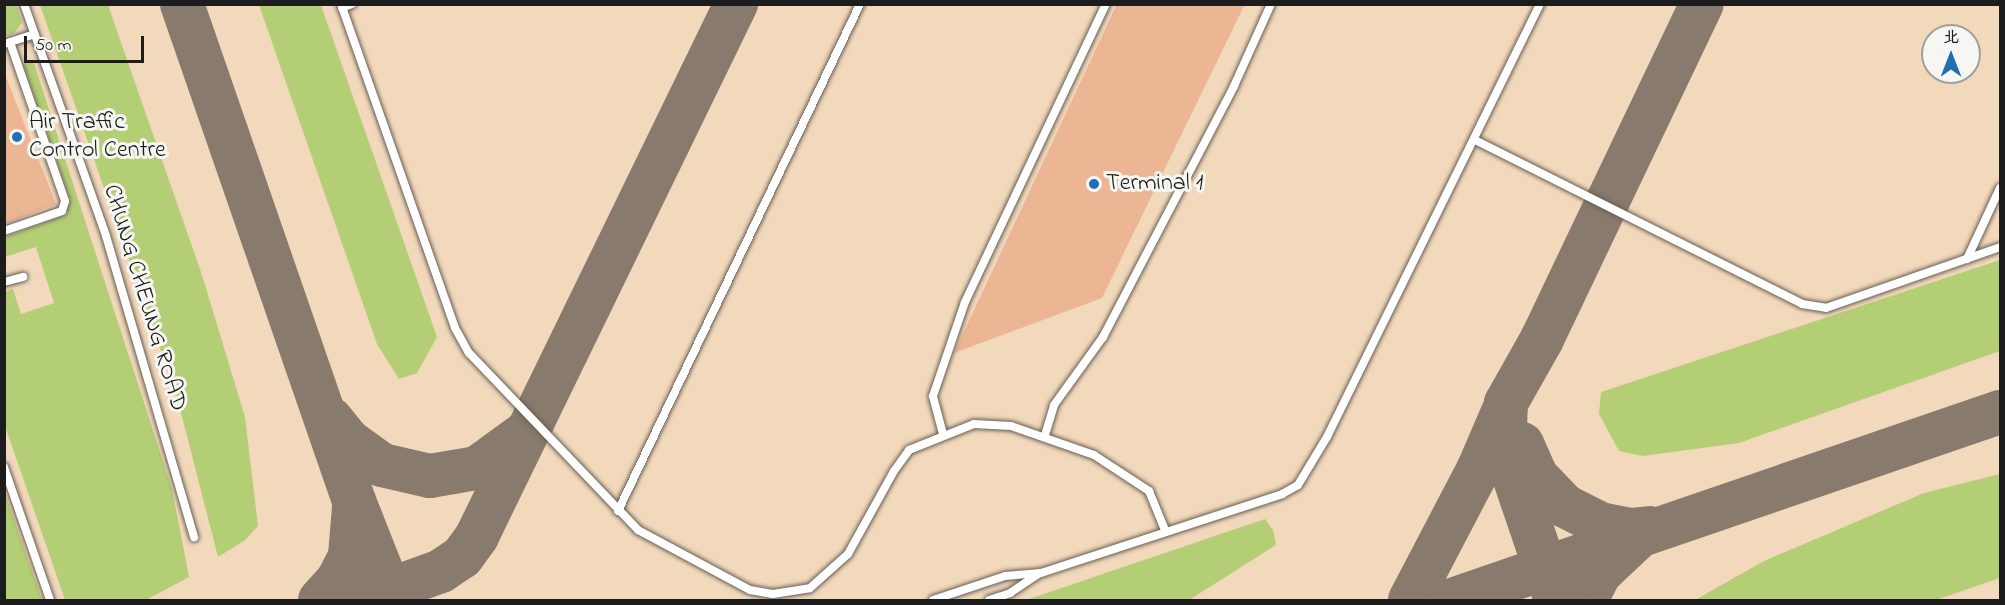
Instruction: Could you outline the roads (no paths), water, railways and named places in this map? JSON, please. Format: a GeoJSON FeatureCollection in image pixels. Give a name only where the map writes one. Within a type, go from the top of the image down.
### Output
{"type":"FeatureCollection","features":[{"type":"Feature","properties":{"kind":"lane","name":"CHUNG CHEUNG ROAD"},"geometry":{"type":"LineString","coordinates":[[24,4],[106,236],[194,537]]}},
{"type":"Feature","properties":{"kind":"lane"},"geometry":{"type":"LineString","coordinates":[[352,4],[342,6],[455,328],[469,353],[638,530],[750,591],[793,593],[821,582],[835,568],[861,535],[901,459],[909,450],[943,434],[974,424],[993,424],[1045,435],[1094,455],[1149,491],[1165,530]]}},
{"type":"Feature","properties":{"kind":"lane"},"geometry":{"type":"LineString","coordinates":[[618,511],[860,4]]}},
{"type":"Feature","properties":{"kind":"lane"},"geometry":{"type":"LineString","coordinates":[[943,434],[933,396],[966,302],[1106,4]]}},
{"type":"Feature","properties":{"kind":"lane"},"geometry":{"type":"LineString","coordinates":[[1045,435],[1054,405],[1103,337],[1234,86],[1271,4]]}},
{"type":"Feature","properties":{"kind":"lane"},"geometry":{"type":"LineString","coordinates":[[989,600],[1010,593],[1041,573],[1165,530],[1282,494],[1298,485],[1310,470],[1475,140],[1540,4]]}},
{"type":"Feature","properties":{"kind":"lane"},"geometry":{"type":"LineString","coordinates":[[4,231],[62,211],[65,201],[7,43],[34,34]]}},
{"type":"Feature","properties":{"kind":"lane"},"geometry":{"type":"LineString","coordinates":[[1475,140],[1802,304],[1826,308],[2001,247]]}},
{"type":"Feature","properties":{"kind":"lane"},"geometry":{"type":"LineString","coordinates":[[1967,259],[2001,188]]}},
{"type":"Feature","properties":{"kind":"lane"},"geometry":{"type":"LineString","coordinates":[[4,282],[22,277]]}},
{"type":"Feature","properties":{"kind":"lane"},"geometry":{"type":"LineString","coordinates":[[4,467],[50,600]]}},
{"type":"Feature","properties":{"kind":"lane"},"geometry":{"type":"LineString","coordinates":[[933,600],[1005,576],[1041,573]]}},
{"type":"Feature","properties":{"kind":"place","name":"Air Traffic Control Centre"},"geometry":{"type":"Point","coordinates":[17,137]}},
{"type":"Feature","properties":{"kind":"place","name":"Terminal 1"},"geometry":{"type":"Point","coordinates":[1094,184]}}]}
